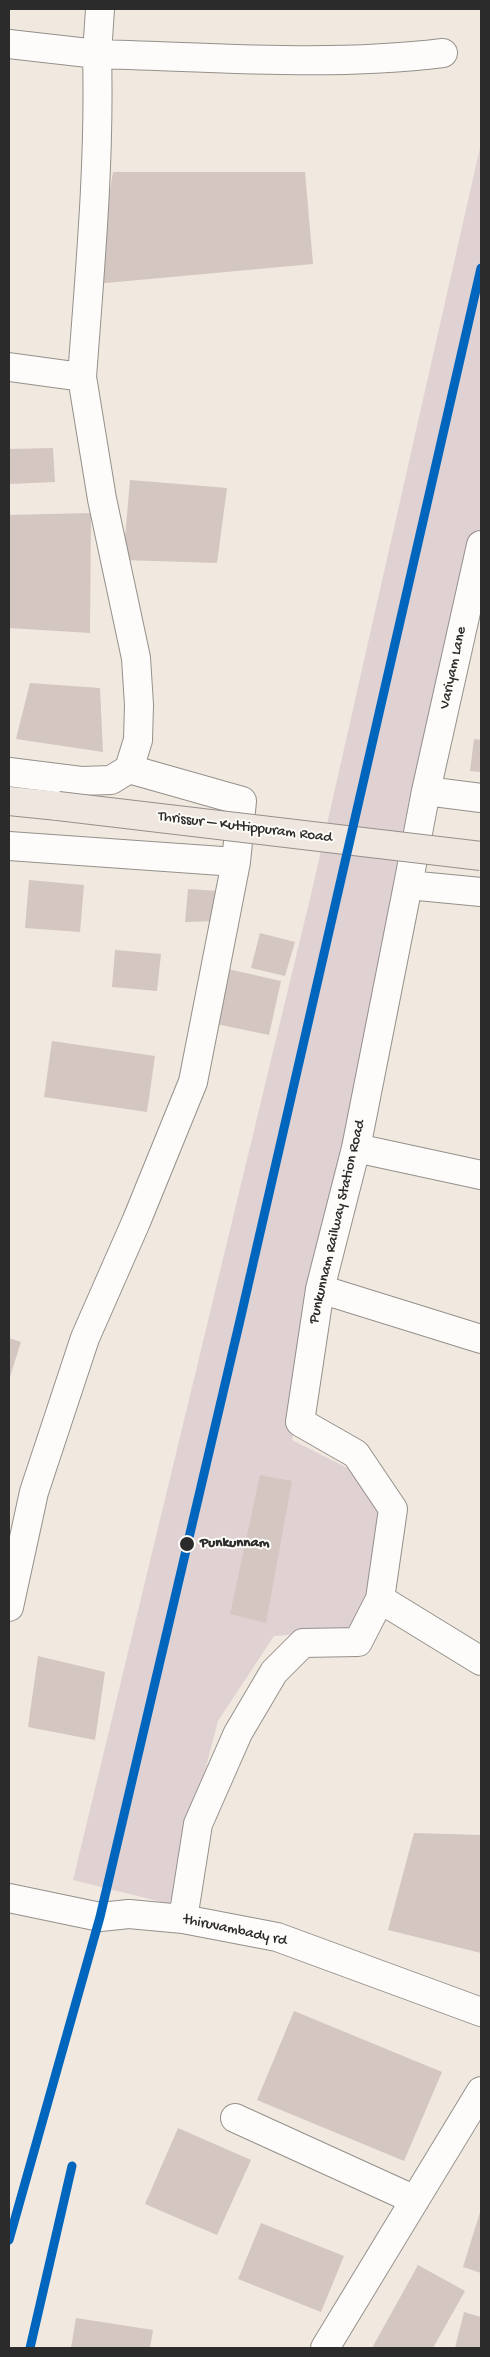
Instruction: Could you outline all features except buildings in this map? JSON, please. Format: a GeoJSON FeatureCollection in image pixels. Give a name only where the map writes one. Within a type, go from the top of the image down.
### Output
{"type":"FeatureCollection","features":[{"type":"Feature","properties":{"kind":"main road","name":"Thrissur – Kuttippuram Road"},"geometry":{"type":"LineString","coordinates":[[9,802],[58,806],[481,856]]}},
{"type":"Feature","properties":{"kind":"street"},"geometry":{"type":"LineString","coordinates":[[9,772],[81,781],[111,780],[129,769],[138,740],[139,705],[136,658],[102,499],[82,377],[92,244],[100,9]]}},
{"type":"Feature","properties":{"kind":"street"},"geometry":{"type":"LineString","coordinates":[[9,44],[97,54],[260,59],[390,60],[442,53]]}},
{"type":"Feature","properties":{"kind":"street"},"geometry":{"type":"LineString","coordinates":[[9,367],[82,377]]}},
{"type":"Feature","properties":{"kind":"street","name":"Variyam Lane"},"geometry":{"type":"LineString","coordinates":[[408,885],[426,791],[481,545]]}},
{"type":"Feature","properties":{"kind":"street"},"geometry":{"type":"LineString","coordinates":[[9,1607],[34,1492],[85,1338],[194,1082],[236,862],[242,801],[129,769]]}},
{"type":"Feature","properties":{"kind":"street"},"geometry":{"type":"LineString","coordinates":[[426,791],[481,798]]}},
{"type":"Feature","properties":{"kind":"street"},"geometry":{"type":"LineString","coordinates":[[9,846],[236,862]]}},
{"type":"Feature","properties":{"kind":"street"},"geometry":{"type":"LineString","coordinates":[[408,885],[481,892]]}},
{"type":"Feature","properties":{"kind":"street","name":"Punkunnam Railway Station Road"},"geometry":{"type":"LineString","coordinates":[[183,1919],[198,1824],[238,1733],[274,1672],[303,1643],[358,1642],[380,1599],[393,1509],[356,1454],[300,1422],[320,1289],[356,1148],[408,885]]}},
{"type":"Feature","properties":{"kind":"street"},"geometry":{"type":"LineString","coordinates":[[356,1148],[481,1175]]}},
{"type":"Feature","properties":{"kind":"street"},"geometry":{"type":"LineString","coordinates":[[320,1289],[481,1339]]}},
{"type":"Feature","properties":{"kind":"street"},"geometry":{"type":"LineString","coordinates":[[380,1599],[481,1661]]}},
{"type":"Feature","properties":{"kind":"street","name":"thiruvambady rd"},"geometry":{"type":"LineString","coordinates":[[9,1898],[100,1917],[129,1914],[183,1919],[277,1937],[481,2012]]}},
{"type":"Feature","properties":{"kind":"street"},"geometry":{"type":"LineString","coordinates":[[325,2348],[481,2091]]}},
{"type":"Feature","properties":{"kind":"street"},"geometry":{"type":"LineString","coordinates":[[235,2118],[415,2200]]}},
{"type":"Feature","properties":{"kind":"shaded area"},"geometry":{"type":"Polygon","coordinates":[[[481,143],[481,559],[380,1013],[292,1440],[361,1475],[384,1517],[361,1629],[274,1636],[218,1721],[170,1904],[73,1880],[313,886],[481,143]]]}},
{"type":"Feature","properties":{"kind":"transit line"},"geometry":{"type":"LineString","coordinates":[[9,2240],[100,1917],[241,1316],[481,268]]}},
{"type":"Feature","properties":{"kind":"transit line"},"geometry":{"type":"LineString","coordinates":[[30,2348],[72,2166]]}},
{"type":"Feature","properties":{"kind":"place","name":"Punkunnam"},"geometry":{"type":"Point","coordinates":[187,1544]}}]}
